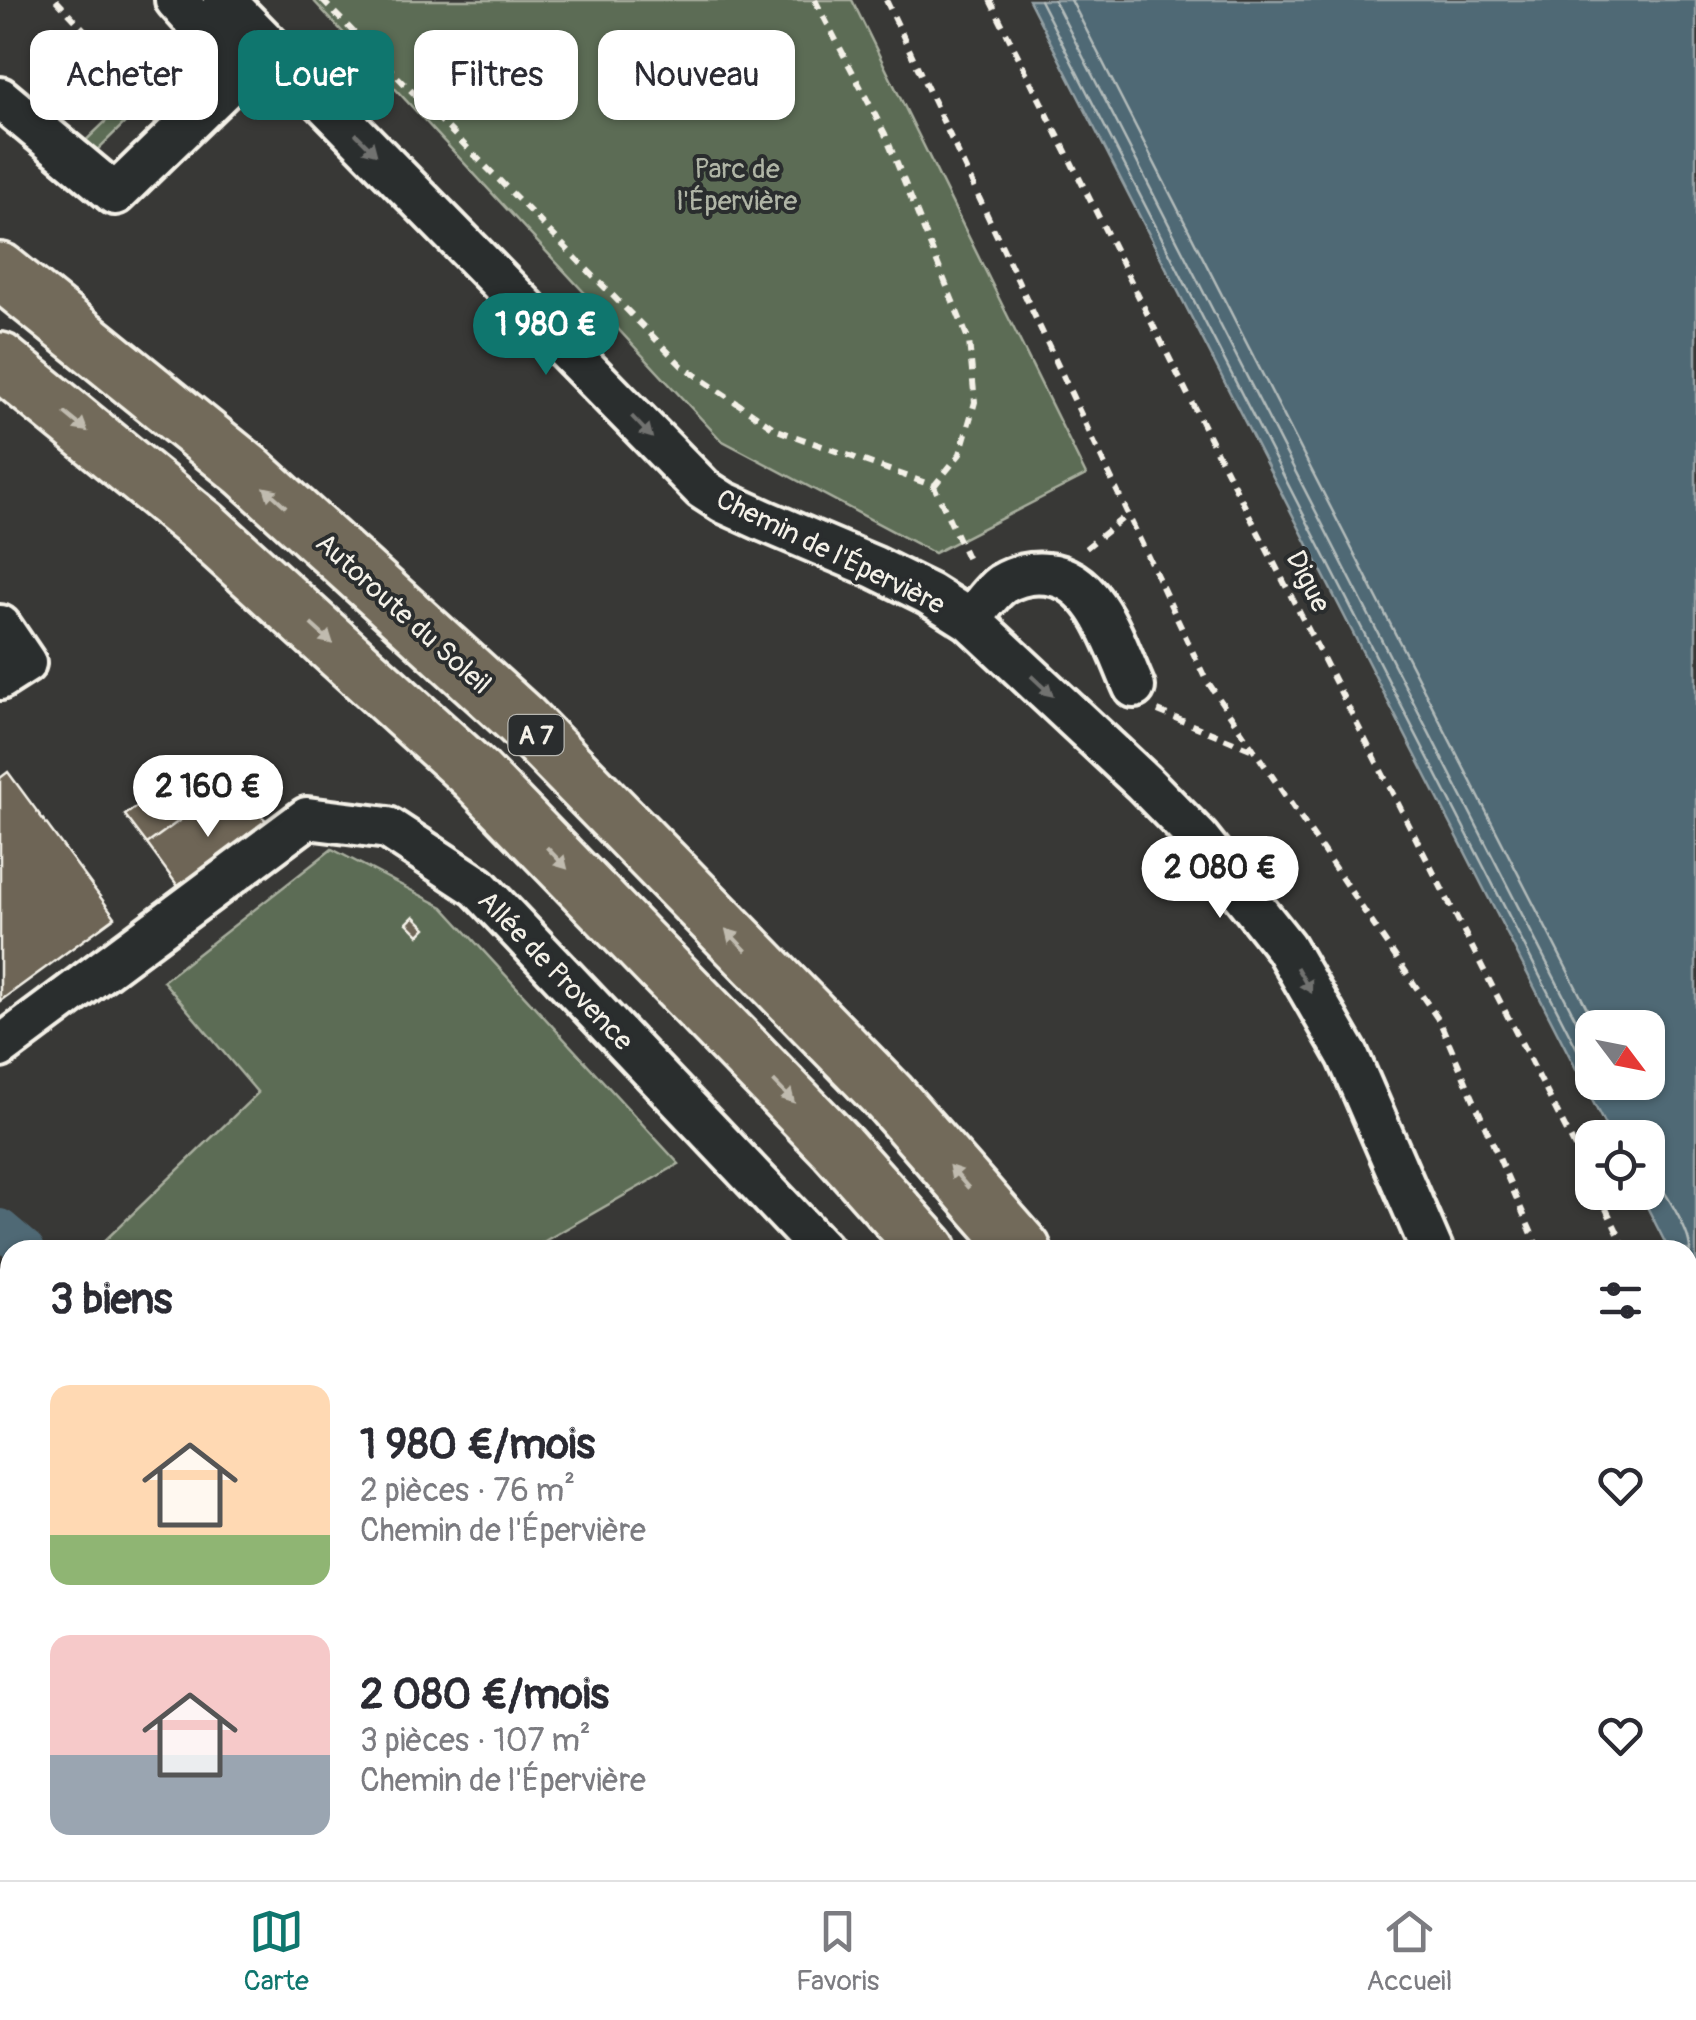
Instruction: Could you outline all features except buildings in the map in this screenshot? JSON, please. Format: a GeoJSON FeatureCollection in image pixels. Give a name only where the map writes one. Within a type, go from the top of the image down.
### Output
{"type":"FeatureCollection","features":[{"type":"Feature","properties":{"kind":"highway","name":"Autoroute du Soleil"},"geometry":{"type":"LineString","coordinates":[[0,271],[246,471],[521,720],[889,1097],[1014,1240]]}},
{"type":"Feature","properties":{"kind":"highway","name":"A 7"},"geometry":{"type":"LineString","coordinates":[[0,361],[203,527],[476,775],[837,1146],[919,1240]]}},
{"type":"Feature","properties":{"kind":"street"},"geometry":{"type":"LineString","coordinates":[[0,98],[115,194],[240,72],[176,0]]}},
{"type":"Feature","properties":{"kind":"street","name":"Chemin de l'Épervière"},"geometry":{"type":"LineString","coordinates":[[224,0],[704,489],[765,522],[929,594],[970,620],[1198,838],[1285,947],[1348,1056],[1428,1240]]}},
{"type":"Feature","properties":{"kind":"street"},"geometry":{"type":"LineString","coordinates":[[970,620],[1000,585],[1032,572],[1062,575],[1096,604],[1134,687]]}},
{"type":"Feature","properties":{"kind":"street"},"geometry":{"type":"LineString","coordinates":[[0,626],[24,664],[0,680]]}},
{"type":"Feature","properties":{"kind":"street","name":"Allée de Provence"},"geometry":{"type":"LineString","coordinates":[[0,1047],[307,818],[388,828],[478,886],[813,1240]]}},
{"type":"Feature","properties":{"kind":"path"},"geometry":{"type":"LineString","coordinates":[[56,0],[180,131]]}},
{"type":"Feature","properties":{"kind":"path"},"geometry":{"type":"LineString","coordinates":[[322,0],[682,366],[778,430],[934,486],[968,562],[1000,585]]}},
{"type":"Feature","properties":{"kind":"path"},"geometry":{"type":"LineString","coordinates":[[815,0],[885,134],[970,340],[975,402],[960,454],[934,486]]}},
{"type":"Feature","properties":{"kind":"path"},"geometry":{"type":"LineString","coordinates":[[886,0],[1205,678],[1440,1022],[1534,1240]]}},
{"type":"Feature","properties":{"kind":"path","name":"Digue"},"geometry":{"type":"LineString","coordinates":[[990,0],[1575,1147]]}},
{"type":"Feature","properties":{"kind":"path"},"geometry":{"type":"LineString","coordinates":[[1062,575],[1095,539],[1128,514]]}},
{"type":"Feature","properties":{"kind":"path"},"geometry":{"type":"LineString","coordinates":[[1134,687],[1147,706],[1254,750]]}},
{"type":"Feature","properties":{"kind":"path"},"geometry":{"type":"LineString","coordinates":[[1607,1210],[1621,1240]]}},
{"type":"Feature","properties":{"kind":"green space","name":"Parc de l'Épervière"},"geometry":{"type":"Polygon","coordinates":[[[313,0],[852,0],[1086,475],[934,553],[721,440],[424,120],[578,120],[578,30],[414,30],[414,109],[394,87],[394,30],[341,30],[313,0]]]}},
{"type":"Feature","properties":{"kind":"green space"},"geometry":{"type":"Polygon","coordinates":[[[107,120],[128,120],[86,161],[76,150],[107,120]]]}},
{"type":"Feature","properties":{"kind":"green space"},"geometry":{"type":"Polygon","coordinates":[[[332,849],[443,907],[679,1164],[546,1240],[105,1240],[258,1093],[163,981],[332,849]]]}},
{"type":"Feature","properties":{"kind":"water"},"geometry":{"type":"Polygon","coordinates":[[[1029,0],[1696,0],[1696,1240],[1664,1240],[1649,1210],[1665,1210],[1665,1120],[1602,1120],[1592,1100],[1665,1100],[1665,1010],[1575,1010],[1575,1067],[1029,0]]]}},
{"type":"Feature","properties":{"kind":"waterway"},"geometry":{"type":"LineString","coordinates":[[0,1228],[14,1240]]}}]}
